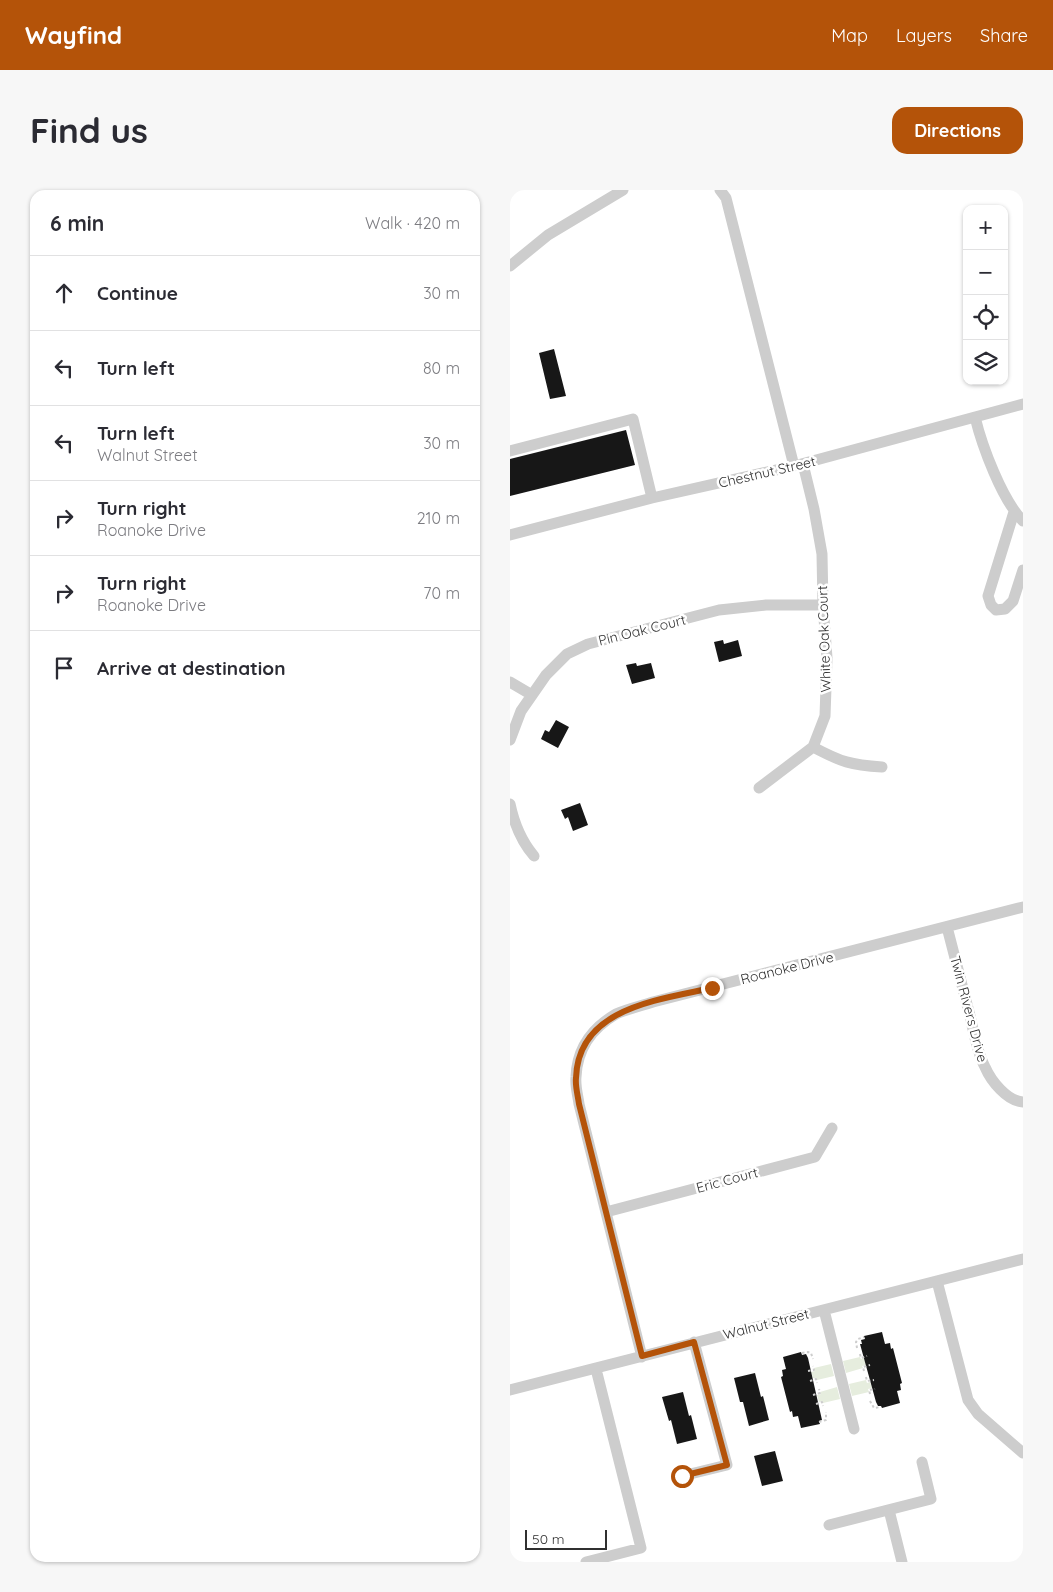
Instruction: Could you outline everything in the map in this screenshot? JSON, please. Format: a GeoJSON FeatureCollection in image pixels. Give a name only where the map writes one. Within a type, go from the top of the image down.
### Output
{"type":"FeatureCollection","features":[{"type":"Feature","properties":{"kind":"street"},"geometry":{"type":"LineString","coordinates":[[510,266],[548,235],[623,190]]}},
{"type":"Feature","properties":{"kind":"street","name":"White Oak Court"},"geometry":{"type":"LineString","coordinates":[[720,190],[726,198],[799,465],[814,509],[822,554],[827,658],[826,716],[813,747]]}},
{"type":"Feature","properties":{"kind":"street","name":"Chestnut Street"},"geometry":{"type":"LineString","coordinates":[[510,535],[652,498],[799,465],[1023,404]]}},
{"type":"Feature","properties":{"kind":"street"},"geometry":{"type":"LineString","coordinates":[[975,417],[1000,487],[1014,512],[1023,521]]}},
{"type":"Feature","properties":{"kind":"street"},"geometry":{"type":"LineString","coordinates":[[510,451],[633,419],[652,498]]}},
{"type":"Feature","properties":{"kind":"street"},"geometry":{"type":"LineString","coordinates":[[1014,512],[988,596],[991,605],[996,610],[1005,610],[1013,601],[1023,570]]}},
{"type":"Feature","properties":{"kind":"street","name":"Pin Oak Court"},"geometry":{"type":"LineString","coordinates":[[510,740],[521,711],[546,675],[567,654],[588,644],[719,610],[766,605],[823,605]]}},
{"type":"Feature","properties":{"kind":"street"},"geometry":{"type":"LineString","coordinates":[[510,682],[532,695]]}},
{"type":"Feature","properties":{"kind":"street"},"geometry":{"type":"LineString","coordinates":[[759,788],[813,747],[845,762],[882,766]]}},
{"type":"Feature","properties":{"kind":"street"},"geometry":{"type":"LineString","coordinates":[[510,804],[514,819],[526,846],[534,856]]}},
{"type":"Feature","properties":{"kind":"street","name":"Roanoke Drive"},"geometry":{"type":"LineString","coordinates":[[642,1356],[579,1104],[576,1078],[578,1062],[583,1048],[594,1030],[617,1014],[653,1002],[1023,908]]}},
{"type":"Feature","properties":{"kind":"street","name":"Twin Rivers Drive"},"geometry":{"type":"LineString","coordinates":[[947,927],[978,1048],[985,1067],[1005,1094],[1023,1102]]}},
{"type":"Feature","properties":{"kind":"street","name":"Eric Court"},"geometry":{"type":"LineString","coordinates":[[606,1212],[816,1157],[832,1128]]}},
{"type":"Feature","properties":{"kind":"street","name":"Walnut Street"},"geometry":{"type":"LineString","coordinates":[[510,1390],[1023,1259]]}},
{"type":"Feature","properties":{"kind":"street"},"geometry":{"type":"LineString","coordinates":[[937,1281],[968,1400],[978,1414],[1023,1453]]}},
{"type":"Feature","properties":{"kind":"street"},"geometry":{"type":"LineString","coordinates":[[824,1310],[854,1429]]}},
{"type":"Feature","properties":{"kind":"street"},"geometry":{"type":"LineString","coordinates":[[682,1476],[727,1465],[694,1342]]}},
{"type":"Feature","properties":{"kind":"street"},"geometry":{"type":"LineString","coordinates":[[586,1562],[641,1548],[596,1369]]}},
{"type":"Feature","properties":{"kind":"street"},"geometry":{"type":"LineString","coordinates":[[829,1525],[931,1499],[922,1462]]}},
{"type":"Feature","properties":{"kind":"street"},"geometry":{"type":"LineString","coordinates":[[888,1510],[902,1562]]}},
{"type":"Feature","properties":{"kind":"path"},"geometry":{"type":"LineString","coordinates":[[857,1348],[856,1342],[858,1339],[864,1338]]}},
{"type":"Feature","properties":{"kind":"path"},"geometry":{"type":"LineString","coordinates":[[802,1353],[809,1352],[813,1359]]}},
{"type":"Feature","properties":{"kind":"path"},"geometry":{"type":"LineString","coordinates":[[860,1354],[861,1358],[867,1356]]}},
{"type":"Feature","properties":{"kind":"path"},"geometry":{"type":"LineString","coordinates":[[864,1371],[864,1367],[870,1365]]}},
{"type":"Feature","properties":{"kind":"path"},"geometry":{"type":"LineString","coordinates":[[808,1371],[814,1370],[813,1366]]}},
{"type":"Feature","properties":{"kind":"path"},"geometry":{"type":"LineString","coordinates":[[866,1377],[867,1381],[874,1380]]}},
{"type":"Feature","properties":{"kind":"path"},"geometry":{"type":"LineString","coordinates":[[810,1381],[816,1379],[817,1383]]}},
{"type":"Feature","properties":{"kind":"path"},"geometry":{"type":"LineString","coordinates":[[813,1395],[820,1393],[819,1389]]}},
{"type":"Feature","properties":{"kind":"path"},"geometry":{"type":"LineString","coordinates":[[870,1394],[869,1390],[875,1389]]}},
{"type":"Feature","properties":{"kind":"path"},"geometry":{"type":"LineString","coordinates":[[870,1401],[874,1408],[882,1407]]}},
{"type":"Feature","properties":{"kind":"path"},"geometry":{"type":"LineString","coordinates":[[816,1404],[822,1402],[823,1406]]}},
{"type":"Feature","properties":{"kind":"path"},"geometry":{"type":"LineString","coordinates":[[819,1422],[826,1420],[826,1412]]}},
{"type":"Feature","properties":{"kind":"green space"},"geometry":{"type":"Polygon","coordinates":[[[860,1357],[861,1359],[864,1358],[866,1365],[862,1366],[863,1368],[846,1373],[843,1361],[860,1357]]]}},
{"type":"Feature","properties":{"kind":"green space"},"geometry":{"type":"Polygon","coordinates":[[[831,1364],[834,1376],[817,1380],[813,1378],[811,1372],[815,1371],[814,1368],[831,1364]]]}},
{"type":"Feature","properties":{"kind":"green space"},"geometry":{"type":"Polygon","coordinates":[[[866,1380],[867,1383],[870,1382],[872,1388],[868,1389],[869,1392],[852,1396],[849,1384],[866,1380]]]}},
{"type":"Feature","properties":{"kind":"green space"},"geometry":{"type":"Polygon","coordinates":[[[837,1387],[840,1399],[823,1403],[822,1401],[819,1402],[817,1395],[821,1394],[820,1392],[837,1387]]]}},
{"type":"Feature","properties":{"kind":"building"},"geometry":{"type":"Polygon","coordinates":[[[554,349],[566,396],[550,399],[539,353],[554,349]]]}},
{"type":"Feature","properties":{"kind":"building"},"geometry":{"type":"Polygon","coordinates":[[[626,430],[635,465],[510,496],[510,459],[626,430]]]}},
{"type":"Feature","properties":{"kind":"building"},"geometry":{"type":"Polygon","coordinates":[[[723,640],[724,644],[738,640],[742,656],[719,662],[714,642],[723,640]]]}},
{"type":"Feature","properties":{"kind":"building"},"geometry":{"type":"Polygon","coordinates":[[[636,663],[637,666],[651,663],[655,678],[632,684],[626,665],[636,663]]]}},
{"type":"Feature","properties":{"kind":"building"},"geometry":{"type":"Polygon","coordinates":[[[556,720],[569,727],[558,748],[541,739],[545,730],[549,732],[556,720]]]}},
{"type":"Feature","properties":{"kind":"building"},"geometry":{"type":"Polygon","coordinates":[[[580,803],[588,825],[573,831],[568,817],[565,819],[561,810],[580,803]]]}},
{"type":"Feature","properties":{"kind":"building"},"geometry":{"type":"Polygon","coordinates":[[[882,1332],[885,1344],[890,1343],[891,1349],[893,1348],[902,1383],[900,1384],[901,1390],[897,1391],[900,1403],[882,1408],[876,1402],[860,1344],[862,1344],[861,1340],[865,1339],[864,1336],[882,1332]]]}},
{"type":"Feature","properties":{"kind":"building"},"geometry":{"type":"Polygon","coordinates":[[[801,1352],[802,1355],[806,1354],[808,1358],[822,1420],[819,1421],[820,1424],[801,1428],[798,1416],[793,1417],[792,1411],[790,1412],[781,1377],[783,1376],[782,1370],[786,1369],[783,1357],[801,1352]]]}},
{"type":"Feature","properties":{"kind":"building"},"geometry":{"type":"Polygon","coordinates":[[[755,1373],[769,1420],[749,1426],[734,1378],[755,1373]]]}},
{"type":"Feature","properties":{"kind":"building"},"geometry":{"type":"Polygon","coordinates":[[[683,1392],[697,1439],[677,1444],[671,1420],[669,1421],[662,1397],[683,1392]]]}},
{"type":"Feature","properties":{"kind":"building"},"geometry":{"type":"Polygon","coordinates":[[[775,1451],[783,1481],[762,1486],[754,1456],[775,1451]]]}},
{"type":"Feature","properties":{"kind":"route"},"geometry":{"type":"LineString","coordinates":[[682,1476],[727,1465],[694,1342],[642,1356],[579,1104],[576,1078],[578,1062],[587,1039],[604,1022],[617,1014],[653,1002],[712,988]]}}]}
